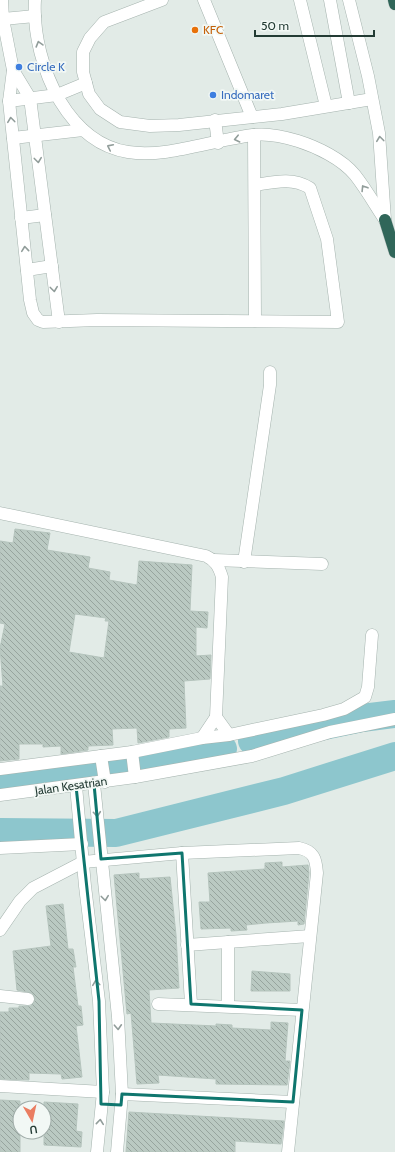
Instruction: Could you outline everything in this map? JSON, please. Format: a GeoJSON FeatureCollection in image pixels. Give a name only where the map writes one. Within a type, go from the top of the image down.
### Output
{"type":"FeatureCollection","features":[{"type":"Feature","properties":{"kind":"highway"},"geometry":{"type":"LineString","coordinates":[[394,0],[395,4]]}},
{"type":"Feature","properties":{"kind":"highway"},"geometry":{"type":"LineString","coordinates":[[385,220],[395,252]]}},
{"type":"Feature","properties":{"kind":"street"},"geometry":{"type":"LineString","coordinates":[[2,0],[13,70],[9,101],[32,313],[35,318],[42,322],[97,320],[338,322],[339,320],[327,239],[310,188],[302,183],[288,181],[255,185]]}},
{"type":"Feature","properties":{"kind":"street"},"geometry":{"type":"LineString","coordinates":[[35,0],[36,37],[48,75],[65,109],[88,136],[119,151],[143,155],[166,153],[254,135],[281,137],[299,141],[335,159],[354,174],[385,220]]}},
{"type":"Feature","properties":{"kind":"street"},"geometry":{"type":"LineString","coordinates":[[162,0],[104,22],[90,38],[83,52],[83,72],[89,94],[100,109],[120,122],[150,126],[179,125],[252,117],[372,99]]}},
{"type":"Feature","properties":{"kind":"street"},"geometry":{"type":"LineString","coordinates":[[204,0],[252,117]]}},
{"type":"Feature","properties":{"kind":"street"},"geometry":{"type":"LineString","coordinates":[[300,0],[326,106]]}},
{"type":"Feature","properties":{"kind":"street"},"geometry":{"type":"LineString","coordinates":[[330,0],[349,103]]}},
{"type":"Feature","properties":{"kind":"street"},"geometry":{"type":"LineString","coordinates":[[349,0],[372,99],[382,156],[385,220]]}},
{"type":"Feature","properties":{"kind":"street"},"geometry":{"type":"LineString","coordinates":[[4,19],[35,16]]}},
{"type":"Feature","properties":{"kind":"street"},"geometry":{"type":"LineString","coordinates":[[13,70],[30,98],[59,322]]}},
{"type":"Feature","properties":{"kind":"street"},"geometry":{"type":"LineString","coordinates":[[9,101],[57,95],[86,83]]}},
{"type":"Feature","properties":{"kind":"street"},"geometry":{"type":"LineString","coordinates":[[215,120],[218,143]]}},
{"type":"Feature","properties":{"kind":"street"},"geometry":{"type":"LineString","coordinates":[[13,138],[35,134],[83,130]]}},
{"type":"Feature","properties":{"kind":"street"},"geometry":{"type":"LineString","coordinates":[[254,135],[256,321]]}},
{"type":"Feature","properties":{"kind":"street"},"geometry":{"type":"LineString","coordinates":[[21,218],[45,215]]}},
{"type":"Feature","properties":{"kind":"street"},"geometry":{"type":"LineString","coordinates":[[27,270],[52,266]]}},
{"type":"Feature","properties":{"kind":"street"},"geometry":{"type":"LineString","coordinates":[[244,562],[270,385],[270,372]]}},
{"type":"Feature","properties":{"kind":"street"},"geometry":{"type":"LineString","coordinates":[[0,513],[206,556],[214,560],[322,564]]}},
{"type":"Feature","properties":{"kind":"street"},"geometry":{"type":"LineString","coordinates":[[202,738],[216,717],[222,577],[219,566],[214,560]]}},
{"type":"Feature","properties":{"kind":"street"},"geometry":{"type":"LineString","coordinates":[[0,769],[132,755],[202,738],[323,715],[344,709],[358,702],[365,696],[368,687],[372,635]]}},
{"type":"Feature","properties":{"kind":"street"},"geometry":{"type":"LineString","coordinates":[[216,717],[229,734]]}},
{"type":"Feature","properties":{"kind":"street","name":"Jalan Kesatrian"},"geometry":{"type":"LineString","coordinates":[[0,795],[76,789],[99,783],[252,756],[330,732],[395,719]]}},
{"type":"Feature","properties":{"kind":"street"},"geometry":{"type":"LineString","coordinates":[[132,755],[138,776]]}},
{"type":"Feature","properties":{"kind":"street"},"geometry":{"type":"LineString","coordinates":[[101,759],[99,783],[99,837],[117,1010],[121,1080],[117,1152]]}},
{"type":"Feature","properties":{"kind":"street"},"geometry":{"type":"LineString","coordinates":[[76,789],[99,1001],[103,1086],[97,1152]]}},
{"type":"Feature","properties":{"kind":"street"},"geometry":{"type":"LineString","coordinates":[[0,848],[82,841]]}},
{"type":"Feature","properties":{"kind":"street"},"geometry":{"type":"LineString","coordinates":[[0,930],[20,901],[33,888],[83,862],[182,852],[300,848],[312,853],[316,860],[317,873],[288,1152]]}},
{"type":"Feature","properties":{"kind":"street"},"geometry":{"type":"LineString","coordinates":[[182,852],[191,1004]]}},
{"type":"Feature","properties":{"kind":"street"},"geometry":{"type":"LineString","coordinates":[[187,945],[310,936]]}},
{"type":"Feature","properties":{"kind":"street"},"geometry":{"type":"LineString","coordinates":[[228,942],[228,1006]]}},
{"type":"Feature","properties":{"kind":"street"},"geometry":{"type":"LineString","coordinates":[[0,996],[28,999]]}},
{"type":"Feature","properties":{"kind":"street"},"geometry":{"type":"LineString","coordinates":[[158,1004],[191,1004],[302,1010]]}},
{"type":"Feature","properties":{"kind":"street"},"geometry":{"type":"LineString","coordinates":[[0,1086],[103,1086],[121,1080]]}},
{"type":"Feature","properties":{"kind":"street"},"geometry":{"type":"LineString","coordinates":[[101,1104],[121,1100],[293,1102]]}},
{"type":"Feature","properties":{"kind":"highlighted area"},"geometry":{"type":"Polygon","coordinates":[[[94,784],[101,859],[182,853],[191,1004],[302,1010],[293,1102],[122,1094],[121,1105],[101,1104],[99,1001],[76,786],[94,784]]]}},
{"type":"Feature","properties":{"kind":"building"},"geometry":{"type":"Polygon","coordinates":[[[15,529],[50,533],[47,550],[90,557],[88,568],[110,572],[109,580],[137,585],[139,561],[192,565],[190,611],[208,612],[207,628],[196,627],[196,656],[211,655],[210,679],[184,681],[186,728],[169,729],[169,737],[138,743],[137,728],[112,729],[113,745],[88,746],[88,750],[61,754],[61,746],[43,747],[43,744],[19,744],[19,759],[0,761],[0,686],[3,686],[0,648],[5,624],[0,623],[0,541],[13,543],[15,529]],[[75,614],[69,652],[104,658],[109,621],[105,621],[106,618],[75,614]]]}},
{"type":"Feature","properties":{"kind":"building"},"geometry":{"type":"Polygon","coordinates":[[[282,862],[282,867],[308,865],[309,873],[304,924],[298,925],[298,921],[266,923],[246,925],[247,930],[231,931],[231,928],[201,929],[199,902],[210,902],[208,873],[265,869],[265,863],[282,862]]]}},
{"type":"Feature","properties":{"kind":"building"},"geometry":{"type":"Polygon","coordinates":[[[139,873],[139,879],[170,877],[176,935],[179,988],[149,990],[151,1023],[216,1026],[216,1024],[232,1025],[232,1028],[271,1030],[271,1022],[288,1023],[285,1061],[290,1061],[287,1085],[216,1084],[216,1079],[158,1075],[159,1083],[137,1084],[131,1013],[127,1014],[114,875],[139,873]]]}},
{"type":"Feature","properties":{"kind":"building"},"geometry":{"type":"Polygon","coordinates":[[[63,904],[68,949],[73,949],[76,967],[73,967],[78,1006],[81,1006],[83,1025],[76,1026],[82,1077],[62,1079],[61,1074],[29,1073],[29,1080],[0,1079],[0,1012],[9,1012],[9,1008],[19,1008],[19,1006],[31,1006],[35,999],[32,993],[17,990],[13,951],[51,946],[46,906],[63,904]]]}},
{"type":"Feature","properties":{"kind":"building"},"geometry":{"type":"Polygon","coordinates":[[[252,971],[290,974],[290,991],[251,991],[252,971]]]}},
{"type":"Feature","properties":{"kind":"building"},"geometry":{"type":"Polygon","coordinates":[[[0,1100],[12,1101],[12,1140],[20,1140],[20,1152],[0,1152],[0,1100]]]}},
{"type":"Feature","properties":{"kind":"building"},"geometry":{"type":"Polygon","coordinates":[[[52,1102],[78,1104],[76,1131],[82,1132],[81,1147],[44,1145],[44,1140],[52,1140],[52,1102]]]}},
{"type":"Feature","properties":{"kind":"building"},"geometry":{"type":"Polygon","coordinates":[[[129,1112],[284,1121],[281,1144],[235,1141],[235,1152],[126,1152],[129,1112]]]}},
{"type":"Feature","properties":{"kind":"waterway"},"geometry":{"type":"LineString","coordinates":[[252,741],[362,718],[395,714]]}},
{"type":"Feature","properties":{"kind":"waterway"},"geometry":{"type":"LineString","coordinates":[[0,780],[83,771],[223,749]]}},
{"type":"Feature","properties":{"kind":"waterway"},"geometry":{"type":"LineString","coordinates":[[0,832],[116,833],[284,791],[395,756]]}},
{"type":"Feature","properties":{"kind":"place","name":"KFC"},"geometry":{"type":"Point","coordinates":[195,30]}},
{"type":"Feature","properties":{"kind":"place","name":"Circle K"},"geometry":{"type":"Point","coordinates":[19,67]}},
{"type":"Feature","properties":{"kind":"place","name":"Indomaret"},"geometry":{"type":"Point","coordinates":[213,95]}}]}
